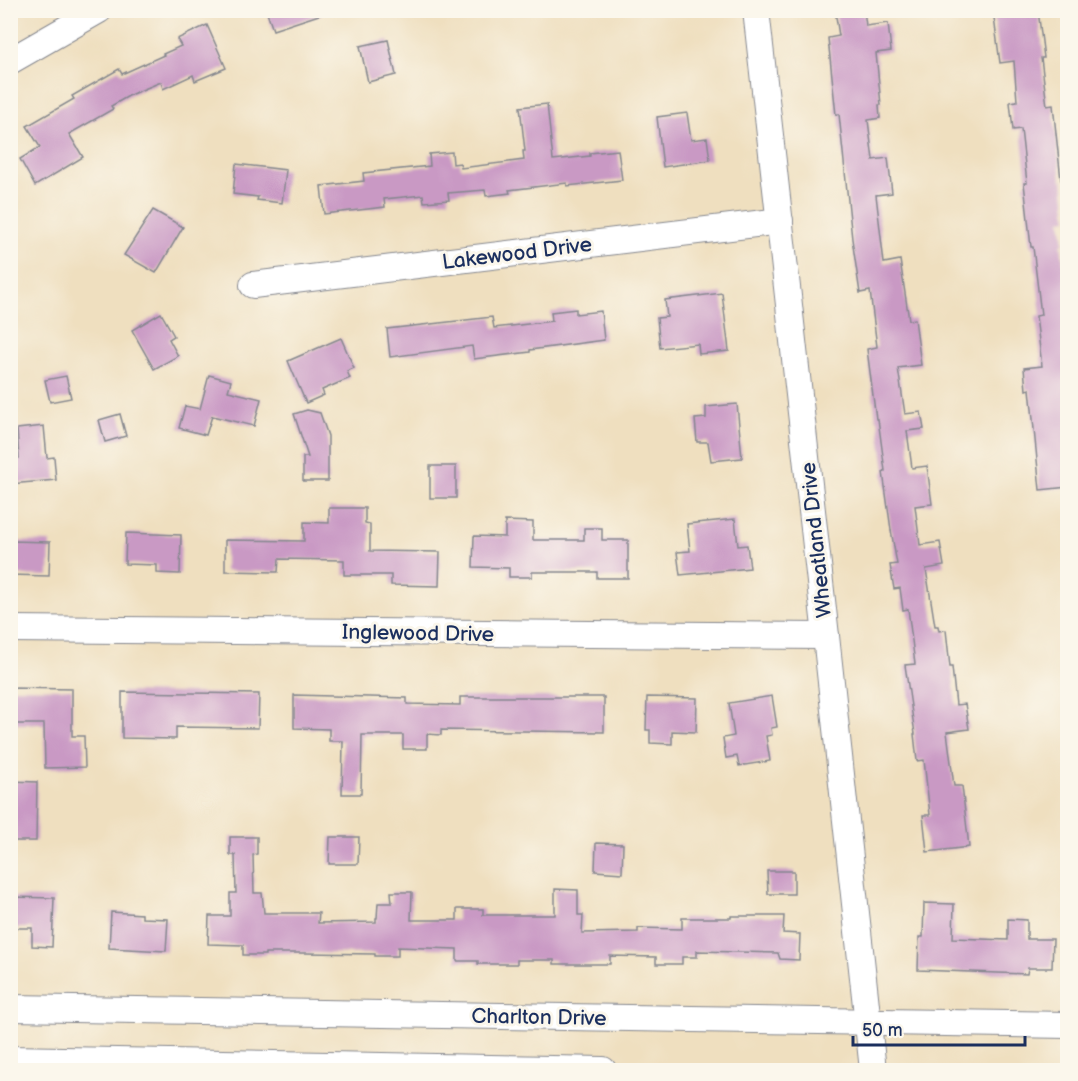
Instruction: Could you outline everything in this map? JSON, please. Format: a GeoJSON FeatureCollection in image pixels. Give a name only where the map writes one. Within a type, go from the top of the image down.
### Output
{"type":"FeatureCollection","features":[{"type":"Feature","properties":{"kind":"street"},"geometry":{"type":"LineString","coordinates":[[10,61],[99,10]]}},
{"type":"Feature","properties":{"kind":"street","name":"Wheatland Drive"},"geometry":{"type":"LineString","coordinates":[[756,10],[873,1071]]}},
{"type":"Feature","properties":{"kind":"street","name":"Lakewood Drive"},"geometry":{"type":"LineString","coordinates":[[253,285],[780,221]]}},
{"type":"Feature","properties":{"kind":"street","name":"Inglewood Drive"},"geometry":{"type":"LineString","coordinates":[[10,629],[826,636]]}},
{"type":"Feature","properties":{"kind":"street","name":"Charlton Drive"},"geometry":{"type":"LineString","coordinates":[[10,1008],[1068,1025]]}},
{"type":"Feature","properties":{"kind":"street"},"geometry":{"type":"LineString","coordinates":[[10,1059],[603,1071]]}},
{"type":"Feature","properties":{"kind":"building"},"geometry":{"type":"Polygon","coordinates":[[[266,10],[321,10],[322,14],[273,30],[266,10]]]}},
{"type":"Feature","properties":{"kind":"building"},"geometry":{"type":"Polygon","coordinates":[[[835,10],[864,10],[866,26],[888,23],[891,51],[876,53],[880,118],[868,120],[873,160],[888,158],[892,193],[876,195],[884,263],[900,260],[909,320],[915,319],[921,365],[898,368],[905,414],[921,412],[924,429],[907,431],[912,468],[927,466],[932,504],[915,506],[920,545],[940,542],[944,566],[926,569],[935,626],[938,626],[939,631],[946,630],[956,705],[965,704],[969,729],[947,732],[954,786],[962,786],[969,847],[927,852],[923,815],[930,815],[924,760],[917,761],[905,665],[915,664],[908,609],[903,610],[900,588],[894,589],[890,565],[897,564],[867,349],[877,347],[870,291],[860,293],[839,114],[836,115],[828,38],[839,36],[835,10]]]}},
{"type":"Feature","properties":{"kind":"building"},"geometry":{"type":"Polygon","coordinates":[[[993,10],[1038,10],[1047,106],[1053,105],[1067,219],[1061,220],[1064,243],[1061,244],[1068,299],[1068,487],[1040,490],[1030,389],[1026,390],[1024,368],[1042,366],[1036,316],[1041,315],[1024,183],[1027,183],[1021,129],[1013,130],[1010,102],[1017,101],[1014,61],[1000,63],[993,10]]]}},
{"type":"Feature","properties":{"kind":"building"},"geometry":{"type":"Polygon","coordinates":[[[207,25],[226,68],[195,81],[193,75],[163,89],[161,82],[111,106],[113,109],[69,134],[83,157],[35,186],[20,159],[40,147],[27,126],[74,99],[72,96],[119,69],[122,74],[181,46],[177,39],[207,25]]]}},
{"type":"Feature","properties":{"kind":"building"},"geometry":{"type":"Polygon","coordinates":[[[388,40],[396,75],[368,82],[360,46],[388,40]]]}},
{"type":"Feature","properties":{"kind":"building"},"geometry":{"type":"Polygon","coordinates":[[[547,104],[553,160],[618,150],[622,180],[567,186],[567,183],[509,190],[510,193],[486,196],[485,190],[448,193],[449,200],[424,202],[423,195],[384,199],[385,207],[324,214],[321,186],[364,181],[363,173],[430,166],[429,154],[452,152],[453,164],[460,163],[461,168],[524,160],[520,107],[547,104]]]}},
{"type":"Feature","properties":{"kind":"building"},"geometry":{"type":"Polygon","coordinates":[[[687,113],[691,140],[707,138],[710,160],[663,167],[657,117],[687,113]]]}},
{"type":"Feature","properties":{"kind":"building"},"geometry":{"type":"Polygon","coordinates":[[[236,164],[286,170],[282,203],[233,194],[236,164]]]}},
{"type":"Feature","properties":{"kind":"building"},"geometry":{"type":"Polygon","coordinates":[[[153,210],[183,227],[156,273],[124,255],[153,210]]]}},
{"type":"Feature","properties":{"kind":"building"},"geometry":{"type":"Polygon","coordinates":[[[722,293],[729,351],[699,354],[698,344],[660,348],[657,318],[667,317],[665,300],[722,293]]]}},
{"type":"Feature","properties":{"kind":"building"},"geometry":{"type":"Polygon","coordinates":[[[576,309],[576,314],[601,311],[604,340],[474,359],[472,346],[390,357],[387,329],[492,317],[494,328],[552,321],[551,312],[576,309]]]}},
{"type":"Feature","properties":{"kind":"building"},"geometry":{"type":"Polygon","coordinates":[[[161,313],[174,336],[169,339],[178,356],[154,369],[132,330],[161,313]]]}},
{"type":"Feature","properties":{"kind":"building"},"geometry":{"type":"Polygon","coordinates":[[[341,338],[354,368],[347,371],[350,378],[322,390],[324,395],[306,403],[288,361],[341,338]]]}},
{"type":"Feature","properties":{"kind":"building"},"geometry":{"type":"Polygon","coordinates":[[[209,375],[231,381],[228,391],[261,399],[254,426],[212,416],[206,435],[179,428],[185,406],[200,409],[209,375]]]}},
{"type":"Feature","properties":{"kind":"building"},"geometry":{"type":"Polygon","coordinates":[[[66,376],[71,398],[50,402],[45,380],[66,376]]]}},
{"type":"Feature","properties":{"kind":"building"},"geometry":{"type":"Polygon","coordinates":[[[737,404],[742,458],[711,461],[708,442],[697,442],[695,419],[706,418],[706,407],[737,404]]]}},
{"type":"Feature","properties":{"kind":"building"},"geometry":{"type":"Polygon","coordinates":[[[307,410],[320,413],[328,436],[328,481],[303,481],[303,457],[308,457],[294,414],[307,410]]]}},
{"type":"Feature","properties":{"kind":"building"},"geometry":{"type":"Polygon","coordinates":[[[120,414],[126,436],[105,442],[99,420],[120,414]]]}},
{"type":"Feature","properties":{"kind":"building"},"geometry":{"type":"Polygon","coordinates":[[[44,426],[47,458],[54,457],[56,480],[10,484],[10,459],[19,458],[17,429],[44,426]]]}},
{"type":"Feature","properties":{"kind":"building"},"geometry":{"type":"Polygon","coordinates":[[[430,466],[456,466],[456,498],[430,498],[430,466]]]}},
{"type":"Feature","properties":{"kind":"building"},"geometry":{"type":"Polygon","coordinates":[[[329,508],[365,508],[365,523],[370,524],[370,551],[440,552],[439,586],[391,585],[391,575],[344,575],[344,560],[279,559],[278,572],[225,571],[225,540],[304,541],[304,522],[329,523],[329,508]]]}},
{"type":"Feature","properties":{"kind":"building"},"geometry":{"type":"Polygon","coordinates":[[[735,519],[738,546],[747,545],[750,568],[680,575],[677,552],[690,551],[687,524],[735,519]]]}},
{"type":"Feature","properties":{"kind":"building"},"geometry":{"type":"Polygon","coordinates":[[[505,521],[533,522],[533,540],[584,540],[584,528],[602,528],[602,540],[628,540],[628,578],[597,578],[597,572],[532,572],[532,577],[509,577],[509,568],[473,567],[474,536],[505,537],[505,521]]]}},
{"type":"Feature","properties":{"kind":"building"},"geometry":{"type":"Polygon","coordinates":[[[126,533],[181,535],[180,574],[157,573],[157,565],[125,564],[126,533]]]}},
{"type":"Feature","properties":{"kind":"building"},"geometry":{"type":"Polygon","coordinates":[[[10,541],[50,542],[49,576],[10,575],[10,541]]]}},
{"type":"Feature","properties":{"kind":"building"},"geometry":{"type":"Polygon","coordinates":[[[10,688],[72,689],[72,736],[84,736],[85,767],[45,768],[44,724],[10,724],[10,688]]]}},
{"type":"Feature","properties":{"kind":"building"},"geometry":{"type":"Polygon","coordinates":[[[122,692],[259,694],[258,728],[176,727],[176,739],[122,738],[122,692]]]}},
{"type":"Feature","properties":{"kind":"building"},"geometry":{"type":"Polygon","coordinates":[[[294,695],[407,698],[407,704],[460,705],[460,697],[604,697],[604,732],[441,730],[441,735],[427,734],[427,749],[403,749],[403,735],[362,735],[361,794],[342,794],[343,741],[329,741],[329,729],[294,728],[294,695]]]}},
{"type":"Feature","properties":{"kind":"building"},"geometry":{"type":"Polygon","coordinates":[[[772,696],[777,727],[771,728],[772,735],[766,736],[770,761],[739,766],[737,756],[726,758],[723,738],[734,736],[729,703],[772,696]]]}},
{"type":"Feature","properties":{"kind":"building"},"geometry":{"type":"Polygon","coordinates":[[[647,697],[697,698],[696,732],[672,731],[672,744],[650,743],[650,730],[646,730],[647,697]]]}},
{"type":"Feature","properties":{"kind":"building"},"geometry":{"type":"Polygon","coordinates":[[[10,781],[37,782],[36,841],[10,841],[10,781]]]}},
{"type":"Feature","properties":{"kind":"building"},"geometry":{"type":"Polygon","coordinates":[[[230,837],[257,837],[257,854],[253,855],[254,893],[262,893],[264,913],[319,913],[318,923],[376,922],[378,903],[392,903],[391,892],[412,892],[411,920],[457,920],[457,909],[483,909],[483,915],[555,915],[555,889],[578,890],[578,915],[583,915],[582,933],[638,932],[638,928],[682,929],[682,918],[784,916],[783,933],[800,934],[799,960],[780,959],[778,953],[697,951],[697,957],[682,957],[682,964],[656,964],[656,957],[610,956],[610,964],[554,964],[554,960],[517,960],[517,964],[478,964],[478,961],[457,961],[457,949],[398,947],[398,956],[305,953],[243,955],[243,945],[208,944],[209,916],[230,916],[230,893],[236,893],[235,855],[230,855],[230,837]]]}},
{"type":"Feature","properties":{"kind":"building"},"geometry":{"type":"Polygon","coordinates":[[[330,837],[359,837],[358,864],[329,864],[330,837]]]}},
{"type":"Feature","properties":{"kind":"building"},"geometry":{"type":"Polygon","coordinates":[[[596,843],[623,844],[622,873],[595,871],[596,843]]]}},
{"type":"Feature","properties":{"kind":"building"},"geometry":{"type":"Polygon","coordinates":[[[767,871],[794,871],[794,894],[768,894],[767,871]]]}},
{"type":"Feature","properties":{"kind":"building"},"geometry":{"type":"Polygon","coordinates":[[[10,897],[54,898],[52,947],[32,946],[32,928],[10,928],[10,897]]]}},
{"type":"Feature","properties":{"kind":"building"},"geometry":{"type":"Polygon","coordinates":[[[924,903],[954,904],[953,938],[1008,940],[1008,919],[1027,920],[1027,939],[1053,939],[1052,968],[1028,968],[1027,974],[918,970],[919,937],[923,937],[924,903]]]}},
{"type":"Feature","properties":{"kind":"building"},"geometry":{"type":"Polygon","coordinates":[[[111,912],[142,914],[142,918],[168,919],[166,951],[109,948],[111,912]]]}}]}
